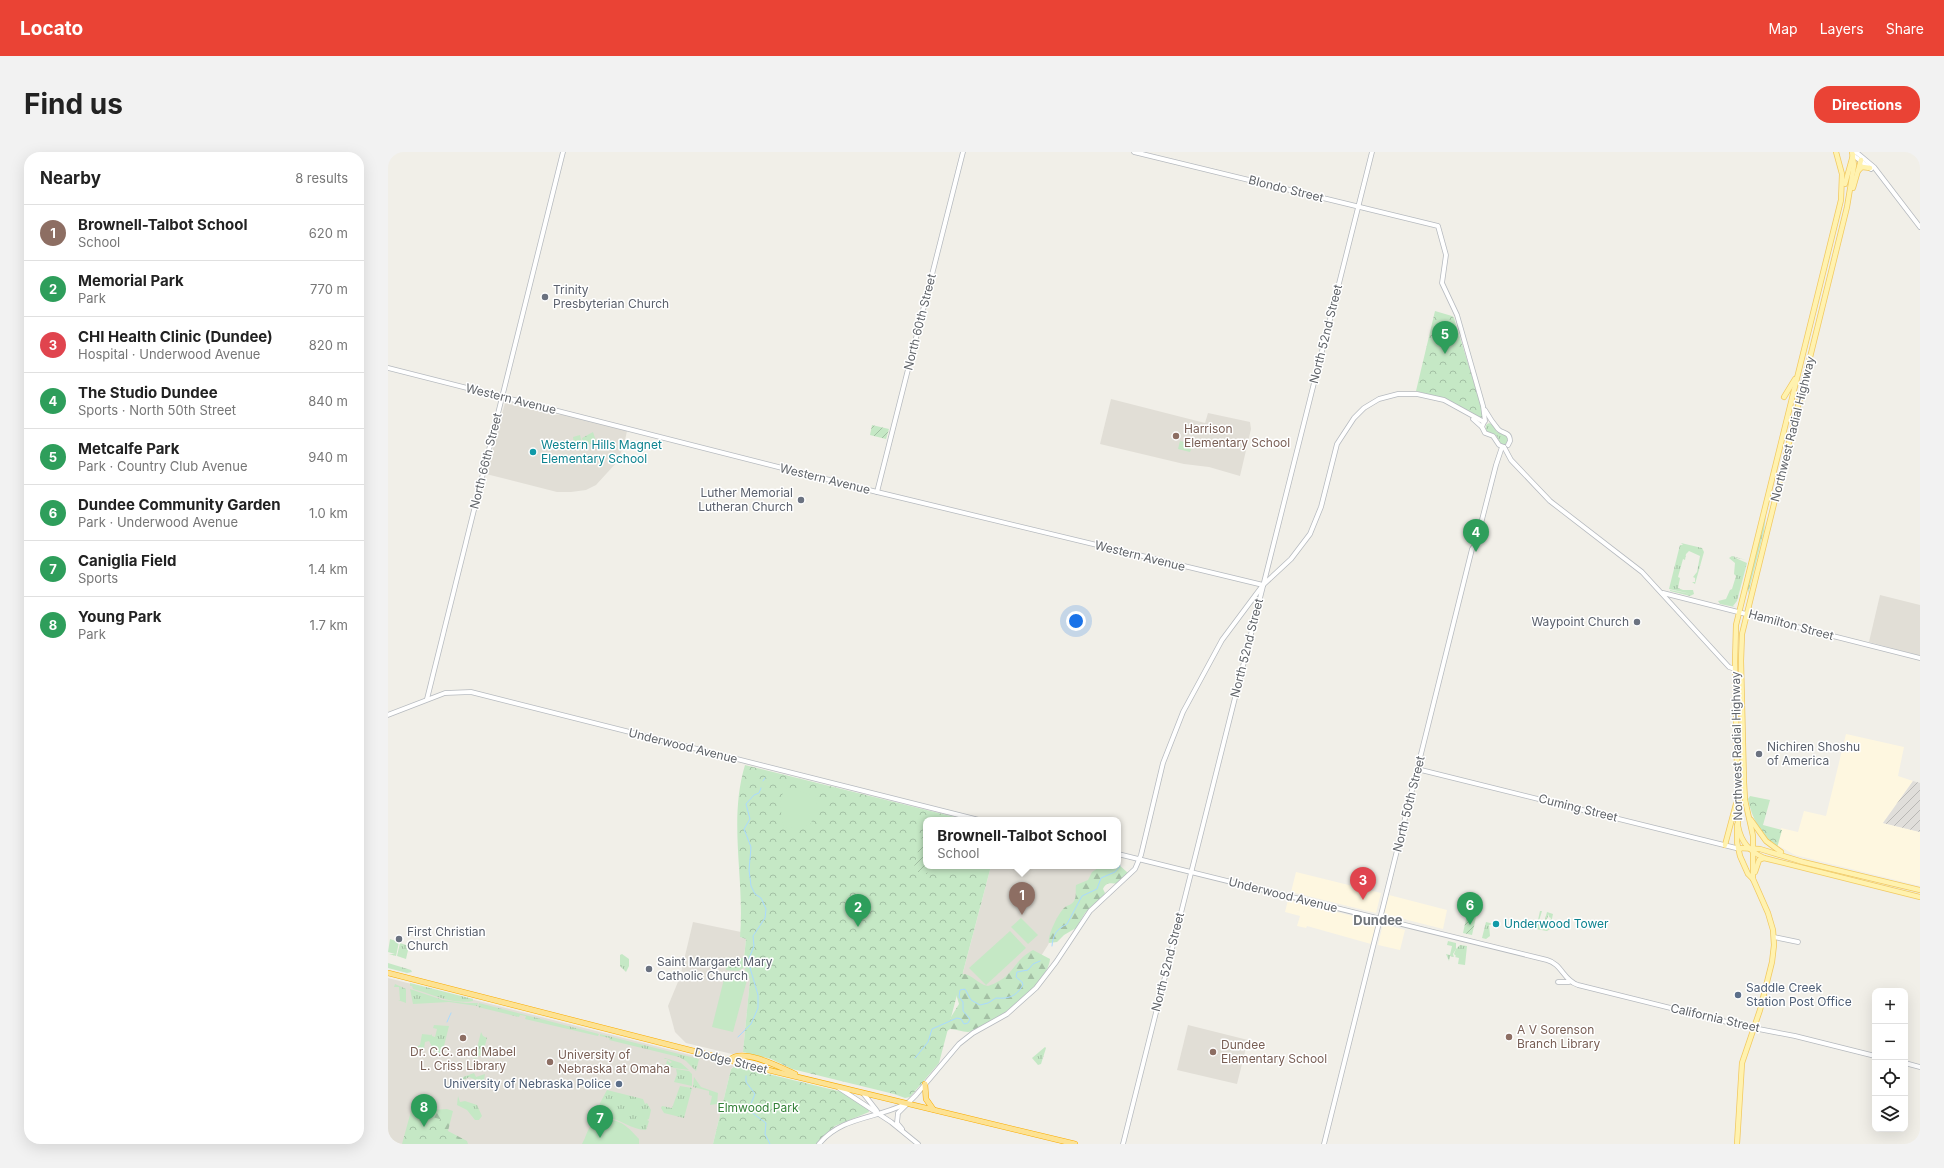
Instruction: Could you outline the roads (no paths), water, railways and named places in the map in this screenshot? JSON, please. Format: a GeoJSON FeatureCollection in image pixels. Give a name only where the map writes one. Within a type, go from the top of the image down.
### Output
{"type":"FeatureCollection","features":[{"type":"Feature","properties":{"kind":"highway","name":"Dodge Street"},"geometry":{"type":"LineString","coordinates":[[388,973],[730,1060],[1075,1144]]}},
{"type":"Feature","properties":{"kind":"highway"},"geometry":{"type":"LineString","coordinates":[[730,1060],[738,1056],[755,1058],[777,1065],[804,1078]]}},
{"type":"Feature","properties":{"kind":"highway"},"geometry":{"type":"LineString","coordinates":[[925,1084],[928,1105],[938,1111]]}},
{"type":"Feature","properties":{"kind":"main road","name":"Northwest Radial Highway"},"geometry":{"type":"LineString","coordinates":[[1751,849],[1742,838],[1738,820],[1735,669],[1736,633],[1739,611],[1841,200],[1842,174],[1836,152]]}},
{"type":"Feature","properties":{"kind":"main road","name":"Northwest Radial Highway"},"geometry":{"type":"LineString","coordinates":[[1751,849],[1752,832],[1744,792],[1741,662],[1742,634],[1847,207],[1854,165],[1853,153]]}},
{"type":"Feature","properties":{"kind":"main road"},"geometry":{"type":"LineString","coordinates":[[1841,200],[1849,163],[1853,153]]}},
{"type":"Feature","properties":{"kind":"main road"},"geometry":{"type":"LineString","coordinates":[[1847,207],[1862,156]]}},
{"type":"Feature","properties":{"kind":"main road"},"geometry":{"type":"LineString","coordinates":[[1858,171],[1862,167],[1870,168]]}},
{"type":"Feature","properties":{"kind":"main road"},"geometry":{"type":"LineString","coordinates":[[1784,397],[1800,368]]}},
{"type":"Feature","properties":{"kind":"main road"},"geometry":{"type":"LineString","coordinates":[[1725,845],[1738,799]]}},
{"type":"Feature","properties":{"kind":"main road"},"geometry":{"type":"LineString","coordinates":[[1748,814],[1766,841],[1773,848],[1791,858]]}},
{"type":"Feature","properties":{"kind":"main road"},"geometry":{"type":"LineString","coordinates":[[1738,820],[1736,834],[1738,848],[1748,874],[1754,876]]}},
{"type":"Feature","properties":{"kind":"main road","name":"Cuming Street"},"geometry":{"type":"LineString","coordinates":[[1738,848],[1751,849],[1791,858],[1920,890]]}},
{"type":"Feature","properties":{"kind":"main road"},"geometry":{"type":"LineString","coordinates":[[1736,1144],[1739,1126],[1741,1069],[1772,963],[1774,937],[1769,914],[1754,876],[1751,849]]}},
{"type":"Feature","properties":{"kind":"main road","name":"Cuming Street"},"geometry":{"type":"LineString","coordinates":[[1751,849],[1764,858],[1920,897]]}},
{"type":"Feature","properties":{"kind":"main road"},"geometry":{"type":"LineString","coordinates":[[1754,876],[1759,860],[1764,858]]}},
{"type":"Feature","properties":{"kind":"street","name":"North 66th Street"},"geometry":{"type":"LineString","coordinates":[[427,699],[563,152]]}},
{"type":"Feature","properties":{"kind":"street","name":"North 60th Street"},"geometry":{"type":"LineString","coordinates":[[877,492],[964,152]]}},
{"type":"Feature","properties":{"kind":"street","name":"Blondo Street"},"geometry":{"type":"LineString","coordinates":[[1134,152],[1438,226],[1446,255],[1442,283],[1457,315],[1483,406]]}},
{"type":"Feature","properties":{"kind":"street","name":"North 52nd Street"},"geometry":{"type":"LineString","coordinates":[[1123,1144],[1372,152]]}},
{"type":"Feature","properties":{"kind":"street"},"geometry":{"type":"LineString","coordinates":[[1853,153],[1862,156],[1871,164],[1920,227]]}},
{"type":"Feature","properties":{"kind":"street"},"geometry":{"type":"LineString","coordinates":[[1862,156],[1870,168],[1878,174]]}},
{"type":"Feature","properties":{"kind":"street","name":"Western Avenue"},"geometry":{"type":"LineString","coordinates":[[388,368],[877,492],[1263,585]]}},
{"type":"Feature","properties":{"kind":"street"},"geometry":{"type":"LineString","coordinates":[[902,1129],[897,1122],[897,1114],[908,1104],[959,1044],[973,1033],[1007,1014],[1036,988],[1056,962],[1090,911],[1130,876],[1140,860],[1160,771],[1178,722],[1222,640],[1263,585],[1291,559],[1310,534],[1321,508],[1337,444],[1348,425],[1364,408],[1386,397],[1416,394],[1444,400],[1485,422],[1492,421]]}},
{"type":"Feature","properties":{"kind":"street"},"geometry":{"type":"LineString","coordinates":[[1483,406],[1498,429],[1509,436],[1510,441],[1505,446]]}},
{"type":"Feature","properties":{"kind":"street"},"geometry":{"type":"LineString","coordinates":[[1482,427],[1485,422],[1483,406]]}},
{"type":"Feature","properties":{"kind":"street"},"geometry":{"type":"LineString","coordinates":[[1468,414],[1482,427],[1485,433],[1495,438],[1497,444],[1505,446],[1516,464],[1550,501],[1631,562],[1662,592],[1729,667],[1735,669]]}},
{"type":"Feature","properties":{"kind":"street","name":"North 50th Street"},"geometry":{"type":"LineString","coordinates":[[1496,465],[1497,444]]}},
{"type":"Feature","properties":{"kind":"street","name":"North 50th Street"},"geometry":{"type":"LineString","coordinates":[[1324,1144],[1472,549],[1476,543],[1496,465],[1505,446]]}},
{"type":"Feature","properties":{"kind":"street","name":"Hamilton Street"},"geometry":{"type":"LineString","coordinates":[[1662,592],[1920,658]]}},
{"type":"Feature","properties":{"kind":"street","name":"Underwood Avenue"},"geometry":{"type":"LineString","coordinates":[[388,715],[427,699],[452,692],[471,692],[968,817]]}},
{"type":"Feature","properties":{"kind":"street","name":"Cuming Street"},"geometry":{"type":"LineString","coordinates":[[1417,769],[1738,848]]}},
{"type":"Feature","properties":{"kind":"street","name":"Underwood Avenue"},"geometry":{"type":"LineString","coordinates":[[1121,855],[1549,960],[1556,963],[1570,982]]}},
{"type":"Feature","properties":{"kind":"street"},"geometry":{"type":"LineString","coordinates":[[1774,937],[1798,942]]}},
{"type":"Feature","properties":{"kind":"street","name":"California Street"},"geometry":{"type":"LineString","coordinates":[[1558,982],[1570,982],[1754,1028],[1795,1036],[1872,1055]]}},
{"type":"Feature","properties":{"kind":"street"},"geometry":{"type":"LineString","coordinates":[[1908,1064],[1920,1067]]}},
{"type":"Feature","properties":{"kind":"street"},"geometry":{"type":"LineString","coordinates":[[833,1085],[848,1093],[902,1129],[918,1144]]}},
{"type":"Feature","properties":{"kind":"street"},"geometry":{"type":"LineString","coordinates":[[863,1092],[866,1098],[880,1114]]}},
{"type":"Feature","properties":{"kind":"street"},"geometry":{"type":"LineString","coordinates":[[819,1144],[831,1132],[844,1124],[908,1104]]}},
{"type":"Feature","properties":{"kind":"waterway"},"geometry":{"type":"LineString","coordinates":[[738,1037],[751,1024],[758,1008],[758,995],[748,961],[754,946],[753,936],[765,918],[766,909],[761,898],[755,894],[751,886],[749,870],[751,847],[744,829],[750,819],[746,804],[754,795],[759,793],[761,788]]}},
{"type":"Feature","properties":{"kind":"waterway"},"geometry":{"type":"LineString","coordinates":[[1052,946],[1053,938],[1056,932],[1067,924],[1082,896],[1097,889],[1101,878],[1115,872],[1118,869]]}},
{"type":"Feature","properties":{"kind":"waterway"},"geometry":{"type":"LineString","coordinates":[[915,1058],[928,1042],[932,1029],[957,1018],[961,1019],[964,1024],[968,1023],[970,1019],[963,1011],[963,1002],[959,997],[960,990],[965,989],[971,1000],[980,1005],[988,1003],[996,998],[1004,998],[1015,995],[1023,985],[1022,982],[1016,977],[1017,972],[1028,970],[1033,964],[1040,961]]}},
{"type":"Feature","properties":{"kind":"waterway"},"geometry":{"type":"LineString","coordinates":[[447,1022],[451,1013]]}},
{"type":"Feature","properties":{"kind":"waterway"},"geometry":{"type":"LineString","coordinates":[[746,1076],[746,1082],[755,1094],[750,1106],[751,1112],[766,1123],[765,1134],[770,1144]]}},
{"type":"Feature","properties":{"kind":"place","name":"Trinity Presbyterian Church"},"geometry":{"type":"Point","coordinates":[545,297]}},
{"type":"Feature","properties":{"kind":"place","name":"Metcalfe Park"},"geometry":{"type":"Point","coordinates":[1445,354]}},
{"type":"Feature","properties":{"kind":"place","name":"Harrison Elementary School"},"geometry":{"type":"Point","coordinates":[1176,436]}},
{"type":"Feature","properties":{"kind":"place","name":"Western Hills Magnet Elementary School"},"geometry":{"type":"Point","coordinates":[533,452]}},
{"type":"Feature","properties":{"kind":"place","name":"Luther Memorial Lutheran Church"},"geometry":{"type":"Point","coordinates":[801,500]}},
{"type":"Feature","properties":{"kind":"place","name":"The Studio Dundee"},"geometry":{"type":"Point","coordinates":[1476,552]}},
{"type":"Feature","properties":{"kind":"place","name":"Waypoint Church"},"geometry":{"type":"Point","coordinates":[1637,622]}},
{"type":"Feature","properties":{"kind":"place","name":"Nichiren Shoshu of America"},"geometry":{"type":"Point","coordinates":[1759,754]}},
{"type":"Feature","properties":{"kind":"place","name":"CHI Health Clinic (Dundee)"},"geometry":{"type":"Point","coordinates":[1363,900]}},
{"type":"Feature","properties":{"kind":"place","name":"Brownell-Talbot School"},"geometry":{"type":"Point","coordinates":[1022,915]}},
{"type":"Feature","properties":{"kind":"place","name":"Underwood Tower"},"geometry":{"type":"Point","coordinates":[1496,924]}},
{"type":"Feature","properties":{"kind":"place","name":"Dundee Community Garden"},"geometry":{"type":"Point","coordinates":[1470,925]}},
{"type":"Feature","properties":{"kind":"place","name":"Memorial Park"},"geometry":{"type":"Point","coordinates":[858,927]}},
{"type":"Feature","properties":{"kind":"place","name":"First Christian Church"},"geometry":{"type":"Point","coordinates":[399,939]}},
{"type":"Feature","properties":{"kind":"place","name":"Saint Margaret Mary Catholic Church"},"geometry":{"type":"Point","coordinates":[649,969]}},
{"type":"Feature","properties":{"kind":"place","name":"Saddle Creek Station Post Office"},"geometry":{"type":"Point","coordinates":[1738,995]}},
{"type":"Feature","properties":{"kind":"place","name":"A V Sorenson Branch Library"},"geometry":{"type":"Point","coordinates":[1509,1037]}},
{"type":"Feature","properties":{"kind":"place","name":"Dr. C.C. and Mabel L. Criss Library"},"geometry":{"type":"Point","coordinates":[463,1038]}},
{"type":"Feature","properties":{"kind":"place","name":"Dundee Elementary School"},"geometry":{"type":"Point","coordinates":[1213,1052]}},
{"type":"Feature","properties":{"kind":"place","name":"University of Nebraska at Omaha"},"geometry":{"type":"Point","coordinates":[550,1062]}},
{"type":"Feature","properties":{"kind":"place","name":"University of Nebraska Police"},"geometry":{"type":"Point","coordinates":[619,1084]}},
{"type":"Feature","properties":{"kind":"place","name":"Young Park"},"geometry":{"type":"Point","coordinates":[424,1127]}},
{"type":"Feature","properties":{"kind":"place","name":"Caniglia Field"},"geometry":{"type":"Point","coordinates":[600,1138]}},
{"type":"Feature","properties":{"kind":"district","name":"Dundee"},"geometry":{"type":"Point","coordinates":[1378,920]}},
{"type":"Feature","properties":{"kind":"park label","name":"Elmwood Park"},"geometry":{"type":"Point","coordinates":[758,1108]}}]}
